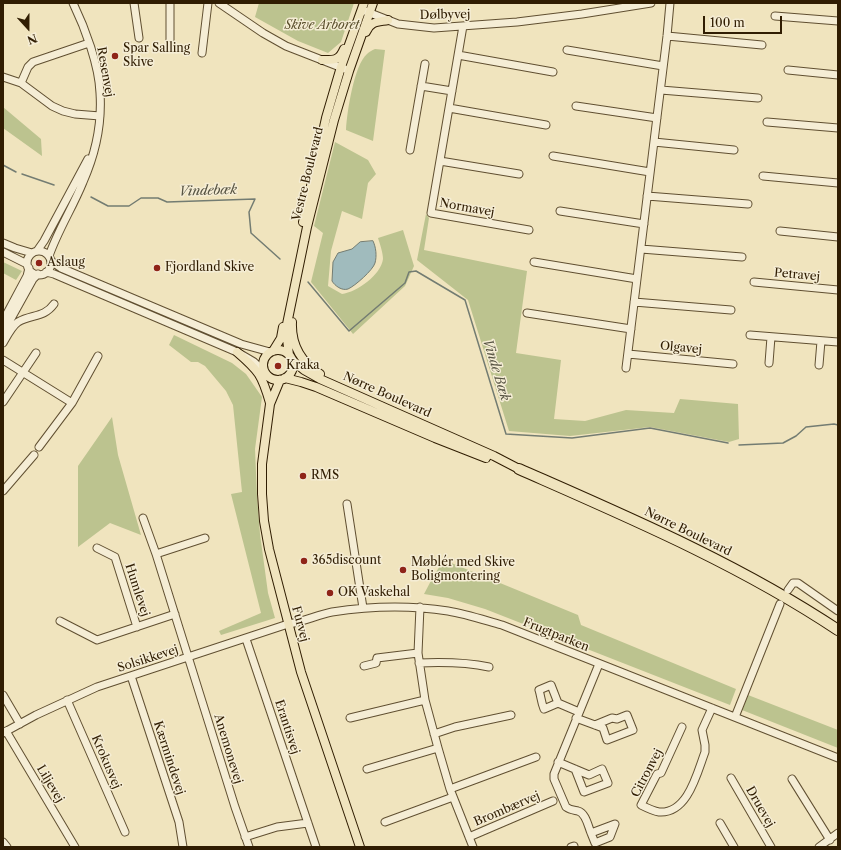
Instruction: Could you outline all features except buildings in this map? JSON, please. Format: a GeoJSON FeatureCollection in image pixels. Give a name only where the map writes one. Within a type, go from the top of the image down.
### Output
{"type":"FeatureCollection","features":[{"type":"Feature","properties":{"kind":"highway","name":"Nørre Boulevard"},"geometry":{"type":"LineString","coordinates":[[519,469],[656,530],[736,570],[838,630]]}},
{"type":"Feature","properties":{"kind":"main road","name":"Vestre Boulevard"},"geometry":{"type":"LineString","coordinates":[[272,352],[281,338],[283,330],[315,165],[326,118],[373,3]]}},
{"type":"Feature","properties":{"kind":"main road","name":"Vestre Boulevard"},"geometry":{"type":"LineString","coordinates":[[291,358],[287,339],[287,324],[294,289],[307,227],[334,120],[344,88],[345,69],[362,6]]}},
{"type":"Feature","properties":{"kind":"main road"},"geometry":{"type":"LineString","coordinates":[[322,60],[338,59],[341,56],[351,29],[358,19]]}},
{"type":"Feature","properties":{"kind":"main road"},"geometry":{"type":"LineString","coordinates":[[344,88],[349,81],[368,26],[373,22],[388,20]]}},
{"type":"Feature","properties":{"kind":"main road"},"geometry":{"type":"LineString","coordinates":[[297,280],[292,328],[293,337],[304,362],[321,375],[364,396],[376,404]]}},
{"type":"Feature","properties":{"kind":"main road"},"geometry":{"type":"LineString","coordinates":[[282,351],[291,358],[293,368],[288,376],[275,380],[265,373],[263,362],[267,355],[272,352],[282,351]]}},
{"type":"Feature","properties":{"kind":"main road"},"geometry":{"type":"LineString","coordinates":[[237,352],[261,375],[271,401]]}},
{"type":"Feature","properties":{"kind":"main road","name":"Nørre Boulevard"},"geometry":{"type":"LineString","coordinates":[[291,358],[311,375],[494,456],[519,469]]}},
{"type":"Feature","properties":{"kind":"main road","name":"Furvej"},"geometry":{"type":"LineString","coordinates":[[265,373],[271,401]]}},
{"type":"Feature","properties":{"kind":"main road","name":"Nørre Boulevard"},"geometry":{"type":"LineString","coordinates":[[282,379],[301,382],[316,387],[483,457],[519,469]]}},
{"type":"Feature","properties":{"kind":"main road","name":"Furvej"},"geometry":{"type":"LineString","coordinates":[[282,379],[271,401],[262,464],[263,507],[269,549],[301,672],[360,847]]}},
{"type":"Feature","properties":{"kind":"street","name":"Resenvej"},"geometry":{"type":"LineString","coordinates":[[50,259],[54,242],[89,168],[100,116],[100,92],[96,70],[81,19],[73,3]]}},
{"type":"Feature","properties":{"kind":"street"},"geometry":{"type":"LineString","coordinates":[[134,3],[139,38]]}},
{"type":"Feature","properties":{"kind":"street"},"geometry":{"type":"LineString","coordinates":[[170,3],[170,40]]}},
{"type":"Feature","properties":{"kind":"street"},"geometry":{"type":"LineString","coordinates":[[202,53],[208,3]]}},
{"type":"Feature","properties":{"kind":"street"},"geometry":{"type":"LineString","coordinates":[[219,3],[263,33],[286,46],[345,69]]}},
{"type":"Feature","properties":{"kind":"street","name":"Dølbyvej"},"geometry":{"type":"LineString","coordinates":[[362,6],[369,13],[406,26],[434,28],[517,22],[568,16],[651,3]]}},
{"type":"Feature","properties":{"kind":"street"},"geometry":{"type":"LineString","coordinates":[[626,368],[664,66],[670,3]]}},
{"type":"Feature","properties":{"kind":"street"},"geometry":{"type":"LineString","coordinates":[[775,16],[838,21]]}},
{"type":"Feature","properties":{"kind":"street","name":"Normavej"},"geometry":{"type":"LineString","coordinates":[[464,26],[431,213],[528,230]]}},
{"type":"Feature","properties":{"kind":"street"},"geometry":{"type":"LineString","coordinates":[[667,36],[762,45]]}},
{"type":"Feature","properties":{"kind":"street"},"geometry":{"type":"LineString","coordinates":[[21,83],[28,67],[33,62],[89,43]]}},
{"type":"Feature","properties":{"kind":"street"},"geometry":{"type":"LineString","coordinates":[[567,50],[664,66]]}},
{"type":"Feature","properties":{"kind":"street"},"geometry":{"type":"LineString","coordinates":[[458,55],[553,72]]}},
{"type":"Feature","properties":{"kind":"street"},"geometry":{"type":"LineString","coordinates":[[410,150],[425,64]]}},
{"type":"Feature","properties":{"kind":"street"},"geometry":{"type":"LineString","coordinates":[[788,70],[838,75]]}},
{"type":"Feature","properties":{"kind":"street"},"geometry":{"type":"LineString","coordinates":[[3,77],[21,83],[52,106],[63,111],[75,114],[100,116]]}},
{"type":"Feature","properties":{"kind":"street"},"geometry":{"type":"LineString","coordinates":[[421,86],[452,91]]}},
{"type":"Feature","properties":{"kind":"street"},"geometry":{"type":"LineString","coordinates":[[660,90],[758,98]]}},
{"type":"Feature","properties":{"kind":"street"},"geometry":{"type":"LineString","coordinates":[[576,106],[657,118]]}},
{"type":"Feature","properties":{"kind":"street"},"geometry":{"type":"LineString","coordinates":[[449,108],[546,125]]}},
{"type":"Feature","properties":{"kind":"street"},"geometry":{"type":"LineString","coordinates":[[767,122],[838,128]]}},
{"type":"Feature","properties":{"kind":"street"},"geometry":{"type":"LineString","coordinates":[[654,142],[734,150]]}},
{"type":"Feature","properties":{"kind":"street","name":"Resenvej"},"geometry":{"type":"LineString","coordinates":[[35,252],[44,241],[94,148]]}},
{"type":"Feature","properties":{"kind":"street"},"geometry":{"type":"LineString","coordinates":[[553,156],[650,172]]}},
{"type":"Feature","properties":{"kind":"street"},"geometry":{"type":"LineString","coordinates":[[440,161],[519,174]]}},
{"type":"Feature","properties":{"kind":"street"},"geometry":{"type":"LineString","coordinates":[[763,176],[838,183]]}},
{"type":"Feature","properties":{"kind":"street"},"geometry":{"type":"LineString","coordinates":[[647,196],[748,204]]}},
{"type":"Feature","properties":{"kind":"street"},"geometry":{"type":"LineString","coordinates":[[560,211],[644,224]]}},
{"type":"Feature","properties":{"kind":"street"},"geometry":{"type":"LineString","coordinates":[[780,231],[838,236]]}},
{"type":"Feature","properties":{"kind":"street"},"geometry":{"type":"LineString","coordinates":[[3,243],[15,248],[35,252],[44,252],[61,268],[241,344],[272,352]]}},
{"type":"Feature","properties":{"kind":"street"},"geometry":{"type":"LineString","coordinates":[[641,249],[742,258]]}},
{"type":"Feature","properties":{"kind":"street"},"geometry":{"type":"LineString","coordinates":[[3,252],[28,266],[33,272],[54,274],[237,352],[254,362],[265,373]]}},
{"type":"Feature","properties":{"kind":"street"},"geometry":{"type":"LineString","coordinates":[[3,322],[27,276],[28,258],[35,252]]}},
{"type":"Feature","properties":{"kind":"street"},"geometry":{"type":"LineString","coordinates":[[3,333],[33,279],[50,267],[50,259]]}},
{"type":"Feature","properties":{"kind":"street"},"geometry":{"type":"LineString","coordinates":[[534,262],[637,278]]}},
{"type":"Feature","properties":{"kind":"street","name":"Petravej"},"geometry":{"type":"LineString","coordinates":[[754,282],[838,290]]}},
{"type":"Feature","properties":{"kind":"street"},"geometry":{"type":"LineString","coordinates":[[634,302],[731,310]]}},
{"type":"Feature","properties":{"kind":"street"},"geometry":{"type":"LineString","coordinates":[[3,343],[18,322],[50,311],[54,304]]}},
{"type":"Feature","properties":{"kind":"street"},"geometry":{"type":"LineString","coordinates":[[527,313],[631,329]]}},
{"type":"Feature","properties":{"kind":"street"},"geometry":{"type":"LineString","coordinates":[[750,335],[838,342]]}},
{"type":"Feature","properties":{"kind":"street"},"geometry":{"type":"LineString","coordinates":[[769,363],[771,337]]}},
{"type":"Feature","properties":{"kind":"street"},"geometry":{"type":"LineString","coordinates":[[820,364],[822,341]]}},
{"type":"Feature","properties":{"kind":"street"},"geometry":{"type":"LineString","coordinates":[[3,402],[24,373],[36,353]]}},
{"type":"Feature","properties":{"kind":"street","name":"Olgavej"},"geometry":{"type":"LineString","coordinates":[[628,354],[733,364]]}},
{"type":"Feature","properties":{"kind":"street"},"geometry":{"type":"LineString","coordinates":[[39,447],[72,402],[98,356]]}},
{"type":"Feature","properties":{"kind":"street"},"geometry":{"type":"LineString","coordinates":[[3,360],[72,402]]}},
{"type":"Feature","properties":{"kind":"street"},"geometry":{"type":"LineString","coordinates":[[3,491],[34,455]]}},
{"type":"Feature","properties":{"kind":"street"},"geometry":{"type":"LineString","coordinates":[[347,504],[363,608]]}},
{"type":"Feature","properties":{"kind":"street"},"geometry":{"type":"LineString","coordinates":[[143,518],[156,554],[188,658]]}},
{"type":"Feature","properties":{"kind":"street"},"geometry":{"type":"LineString","coordinates":[[156,554],[205,538]]}},
{"type":"Feature","properties":{"kind":"street","name":"Humlevej"},"geometry":{"type":"LineString","coordinates":[[97,548],[115,557],[137,627]]}},
{"type":"Feature","properties":{"kind":"street"},"geometry":{"type":"LineString","coordinates":[[788,590],[793,582],[798,583],[838,611]]}},
{"type":"Feature","properties":{"kind":"street"},"geometry":{"type":"LineString","coordinates":[[735,717],[780,604]]}},
{"type":"Feature","properties":{"kind":"street","name":"Frugtparken"},"geometry":{"type":"LineString","coordinates":[[288,624],[308,620],[319,615],[363,608],[392,606],[420,607],[471,616],[502,625],[838,758]]}},
{"type":"Feature","properties":{"kind":"street","name":"Brombærvej"},"geometry":{"type":"LineString","coordinates":[[420,607],[418,653],[425,700],[450,789],[473,847]]}},
{"type":"Feature","properties":{"kind":"street","name":"Humlevej"},"geometry":{"type":"LineString","coordinates":[[60,621],[97,640],[175,614]]}},
{"type":"Feature","properties":{"kind":"street","name":"Solsikkevej"},"geometry":{"type":"LineString","coordinates":[[5,732],[67,700],[97,687],[288,624]]}},
{"type":"Feature","properties":{"kind":"street","name":"Erantisvej"},"geometry":{"type":"LineString","coordinates":[[246,638],[316,847]]}},
{"type":"Feature","properties":{"kind":"street"},"geometry":{"type":"LineString","coordinates":[[364,666],[376,663],[377,658],[418,653]]}},
{"type":"Feature","properties":{"kind":"street","name":"Anemonevej"},"geometry":{"type":"LineString","coordinates":[[188,658],[249,847]]}},
{"type":"Feature","properties":{"kind":"street"},"geometry":{"type":"LineString","coordinates":[[419,663],[470,663],[489,666]]}},
{"type":"Feature","properties":{"kind":"street"},"geometry":{"type":"LineString","coordinates":[[591,833],[583,814],[566,807],[554,779],[554,771],[599,664]]}},
{"type":"Feature","properties":{"kind":"street","name":"Kærmindevej"},"geometry":{"type":"LineString","coordinates":[[131,676],[179,822],[183,847]]}},
{"type":"Feature","properties":{"kind":"street"},"geometry":{"type":"LineString","coordinates":[[3,695],[20,724]]}},
{"type":"Feature","properties":{"kind":"street","name":"Krokusvej"},"geometry":{"type":"LineString","coordinates":[[67,700],[124,832]]}},
{"type":"Feature","properties":{"kind":"street"},"geometry":{"type":"LineString","coordinates":[[350,718],[425,700]]}},
{"type":"Feature","properties":{"kind":"street"},"geometry":{"type":"LineString","coordinates":[[558,703],[595,725],[603,728],[607,740],[633,730],[627,715],[617,719],[612,718],[595,725]]}},
{"type":"Feature","properties":{"kind":"street","name":"Citronvej"},"geometry":{"type":"LineString","coordinates":[[682,727],[661,773],[657,774],[641,805],[654,811],[666,812],[672,810],[679,806],[687,797],[705,752],[702,730],[712,708]]}},
{"type":"Feature","properties":{"kind":"street"},"geometry":{"type":"LineString","coordinates":[[434,734],[456,727],[511,715]]}},
{"type":"Feature","properties":{"kind":"street","name":"Liljevej"},"geometry":{"type":"LineString","coordinates":[[5,732],[75,847]]}},
{"type":"Feature","properties":{"kind":"street"},"geometry":{"type":"LineString","coordinates":[[367,769],[438,748]]}},
{"type":"Feature","properties":{"kind":"street"},"geometry":{"type":"LineString","coordinates":[[450,789],[536,757]]}},
{"type":"Feature","properties":{"kind":"street"},"geometry":{"type":"LineString","coordinates":[[558,762],[575,769],[589,775],[602,769],[608,783],[584,792],[575,769]]}},
{"type":"Feature","properties":{"kind":"street","name":"Druevej"},"geometry":{"type":"LineString","coordinates":[[731,778],[771,847]]}},
{"type":"Feature","properties":{"kind":"street"},"geometry":{"type":"LineString","coordinates":[[792,778],[830,840]]}},
{"type":"Feature","properties":{"kind":"street"},"geometry":{"type":"LineString","coordinates":[[385,822],[454,797]]}},
{"type":"Feature","properties":{"kind":"street","name":"Brombærvej"},"geometry":{"type":"LineString","coordinates":[[469,837],[553,801]]}},
{"type":"Feature","properties":{"kind":"street"},"geometry":{"type":"LineString","coordinates":[[245,837],[277,828],[308,823]]}},
{"type":"Feature","properties":{"kind":"street"},"geometry":{"type":"LineString","coordinates":[[720,823],[734,847]]}},
{"type":"Feature","properties":{"kind":"street"},"geometry":{"type":"LineString","coordinates":[[819,847],[838,833]]}},
{"type":"Feature","properties":{"kind":"street"},"geometry":{"type":"LineString","coordinates":[[3,842],[7,847]]}},
{"type":"Feature","properties":{"kind":"green space","name":"Skive Arboret"},"geometry":{"type":"Polygon","coordinates":[[[259,3],[354,3],[341,42],[328,53],[298,41],[255,17],[259,3]]]}},
{"type":"Feature","properties":{"kind":"green space"},"geometry":{"type":"Polygon","coordinates":[[[375,49],[385,50],[373,141],[346,130],[352,89],[358,68],[367,54],[375,49]]]}},
{"type":"Feature","properties":{"kind":"green space"},"geometry":{"type":"Polygon","coordinates":[[[3,107],[41,139],[42,156],[3,128],[3,107]]]}},
{"type":"Feature","properties":{"kind":"green space"},"geometry":{"type":"Polygon","coordinates":[[[335,142],[368,160],[376,174],[368,183],[362,219],[342,211],[331,251],[328,286],[342,294],[348,293],[367,282],[378,271],[383,259],[378,238],[403,230],[414,266],[405,286],[353,334],[311,282],[323,233],[314,226],[335,142]]]}},
{"type":"Feature","properties":{"kind":"green space"},"geometry":{"type":"Polygon","coordinates":[[[426,214],[429,218],[424,250],[527,271],[516,353],[561,360],[554,419],[585,421],[626,410],[674,413],[680,399],[738,404],[739,439],[729,442],[650,427],[570,436],[509,431],[468,300],[417,260],[426,214]]]}},
{"type":"Feature","properties":{"kind":"green space"},"geometry":{"type":"Polygon","coordinates":[[[3,262],[22,271],[16,280],[3,273],[3,262]]]}},
{"type":"Feature","properties":{"kind":"green space"},"geometry":{"type":"Polygon","coordinates":[[[174,335],[232,363],[246,374],[262,397],[255,449],[257,496],[260,534],[268,593],[275,618],[221,635],[219,631],[261,613],[231,494],[242,492],[233,405],[226,391],[205,366],[198,362],[191,362],[169,345],[174,335]]]}},
{"type":"Feature","properties":{"kind":"green space"},"geometry":{"type":"Polygon","coordinates":[[[112,417],[118,455],[141,535],[110,523],[78,547],[78,466],[112,417]]]}},
{"type":"Feature","properties":{"kind":"green space"},"geometry":{"type":"Polygon","coordinates":[[[444,560],[578,615],[581,625],[736,689],[730,705],[485,609],[448,598],[424,594],[444,560]]]}},
{"type":"Feature","properties":{"kind":"green space"},"geometry":{"type":"Polygon","coordinates":[[[748,695],[838,730],[838,748],[742,710],[748,695]]]}},
{"type":"Feature","properties":{"kind":"water"},"geometry":{"type":"Polygon","coordinates":[[[373,241],[376,257],[374,266],[351,287],[348,289],[341,289],[332,281],[333,262],[338,253],[352,249],[360,242],[373,241]]]}},
{"type":"Feature","properties":{"kind":"waterway","name":"Vindebæk"},"geometry":{"type":"LineString","coordinates":[[3,165],[16,172]]}},
{"type":"Feature","properties":{"kind":"waterway","name":"Vindebæk"},"geometry":{"type":"LineString","coordinates":[[22,174],[54,185]]}},
{"type":"Feature","properties":{"kind":"waterway","name":"Vindebæk"},"geometry":{"type":"LineString","coordinates":[[91,197],[108,206],[129,206],[141,198],[158,198],[167,202],[255,199],[249,212],[251,233],[280,259]]}},
{"type":"Feature","properties":{"kind":"waterway","name":"Vinde Bæk"},"geometry":{"type":"LineString","coordinates":[[308,282],[349,331],[405,283],[409,272],[416,271],[465,300],[506,434],[572,438],[650,428],[728,443]]}},
{"type":"Feature","properties":{"kind":"waterway","name":"Vinde Bæk"},"geometry":{"type":"LineString","coordinates":[[739,445],[783,443],[796,436],[806,427],[834,424],[838,425]]}},
{"type":"Feature","properties":{"kind":"place","name":"Spar Salling Skive"},"geometry":{"type":"Point","coordinates":[115,56]}},
{"type":"Feature","properties":{"kind":"place","name":"Aslaug"},"geometry":{"type":"Point","coordinates":[39,263]}},
{"type":"Feature","properties":{"kind":"place","name":"Fjordland Skive"},"geometry":{"type":"Point","coordinates":[157,268]}},
{"type":"Feature","properties":{"kind":"place","name":"Kraka"},"geometry":{"type":"Point","coordinates":[278,366]}},
{"type":"Feature","properties":{"kind":"place","name":"RMS"},"geometry":{"type":"Point","coordinates":[303,476]}},
{"type":"Feature","properties":{"kind":"place","name":"365discount"},"geometry":{"type":"Point","coordinates":[304,561]}},
{"type":"Feature","properties":{"kind":"place","name":"Møblér med Skive Boligmontering"},"geometry":{"type":"Point","coordinates":[403,570]}},
{"type":"Feature","properties":{"kind":"place","name":"OK Vaskehal"},"geometry":{"type":"Point","coordinates":[330,593]}}]}
